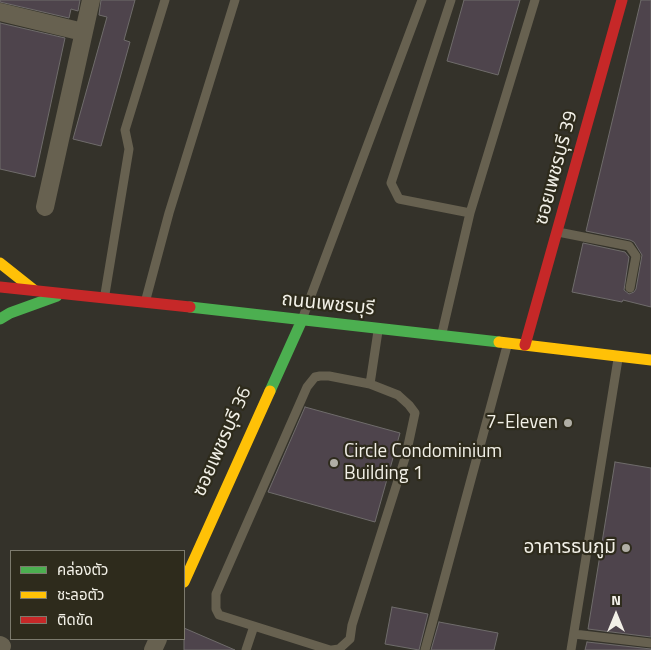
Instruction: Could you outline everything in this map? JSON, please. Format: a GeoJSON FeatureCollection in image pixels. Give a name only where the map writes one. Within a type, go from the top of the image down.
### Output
{"type":"FeatureCollection","features":[{"type":"Feature","properties":{"kind":"main road","name":"ซอยเพชรบุรี 39"},"geometry":{"type":"LineString","coordinates":[[525,345],[622,0]]}},
{"type":"Feature","properties":{"kind":"main road"},"geometry":{"type":"LineString","coordinates":[[0,262],[34,290]]}},
{"type":"Feature","properties":{"kind":"main road","name":"ถนนเพชรบุรี"},"geometry":{"type":"LineString","coordinates":[[0,288],[105,297],[651,360]]}},
{"type":"Feature","properties":{"kind":"main road"},"geometry":{"type":"LineString","coordinates":[[0,319],[10,313],[64,294]]}},
{"type":"Feature","properties":{"kind":"main road","name":"ซอยเพชรบุรี 36"},"geometry":{"type":"LineString","coordinates":[[185,580],[302,320]]}},
{"type":"Feature","properties":{"kind":"street"},"geometry":{"type":"LineString","coordinates":[[45,207],[91,0]]}},
{"type":"Feature","properties":{"kind":"street"},"geometry":{"type":"LineString","coordinates":[[0,12],[84,32]]}},
{"type":"Feature","properties":{"kind":"lane"},"geometry":{"type":"LineString","coordinates":[[105,297],[129,149],[125,130],[165,0]]}},
{"type":"Feature","properties":{"kind":"lane"},"geometry":{"type":"LineString","coordinates":[[145,302],[169,213],[235,0]]}},
{"type":"Feature","properties":{"kind":"lane"},"geometry":{"type":"LineString","coordinates":[[302,320],[422,0]]}},
{"type":"Feature","properties":{"kind":"lane"},"geometry":{"type":"LineString","coordinates":[[451,0],[391,183],[399,199],[470,213]]}},
{"type":"Feature","properties":{"kind":"lane"},"geometry":{"type":"LineString","coordinates":[[442,336],[470,213],[535,0]]}},
{"type":"Feature","properties":{"kind":"lane"},"geometry":{"type":"LineString","coordinates":[[558,232],[629,246],[636,256],[630,288]]}},
{"type":"Feature","properties":{"kind":"lane"},"geometry":{"type":"LineString","coordinates":[[370,384],[378,328]]}},
{"type":"Feature","properties":{"kind":"lane"},"geometry":{"type":"LineString","coordinates":[[425,650],[508,343]]}},
{"type":"Feature","properties":{"kind":"lane"},"geometry":{"type":"LineString","coordinates":[[571,650],[618,356]]}},
{"type":"Feature","properties":{"kind":"lane"},"geometry":{"type":"LineString","coordinates":[[320,376],[370,384],[398,395],[415,413],[406,455],[352,625],[350,639],[339,649],[328,650],[219,615],[216,609],[216,594],[307,387],[315,377],[320,376]]}},
{"type":"Feature","properties":{"kind":"lane"},"geometry":{"type":"LineString","coordinates":[[246,650],[254,626]]}},
{"type":"Feature","properties":{"kind":"lane"},"geometry":{"type":"LineString","coordinates":[[574,634],[651,643]]}},
{"type":"Feature","properties":{"kind":"building"},"geometry":{"type":"Polygon","coordinates":[[[0,0],[80,0],[78,11],[71,9],[69,18],[0,2],[0,0]]]}},
{"type":"Feature","properties":{"kind":"building"},"geometry":{"type":"Polygon","coordinates":[[[101,0],[135,0],[124,40],[130,42],[101,146],[73,139],[107,17],[99,15],[101,0]]]}},
{"type":"Feature","properties":{"kind":"building"},"geometry":{"type":"Polygon","coordinates":[[[464,0],[520,0],[498,75],[447,61],[464,0]]]}},
{"type":"Feature","properties":{"kind":"building"},"geometry":{"type":"Polygon","coordinates":[[[641,0],[651,0],[651,307],[623,300],[622,302],[572,292],[583,243],[625,252],[629,257],[624,290],[629,294],[636,289],[642,255],[634,242],[586,231],[641,0]]]}},
{"type":"Feature","properties":{"kind":"building"},"geometry":{"type":"Polygon","coordinates":[[[0,23],[65,38],[35,177],[0,169],[0,23]]]}},
{"type":"Feature","properties":{"kind":"building","name":"Circle Condominium Building 1"},"geometry":{"type":"Polygon","coordinates":[[[305,407],[400,433],[375,522],[268,492],[305,407]]]}},
{"type":"Feature","properties":{"kind":"building","name":"อาคารธนภูมิ"},"geometry":{"type":"Polygon","coordinates":[[[615,462],[651,468],[651,637],[588,629],[615,462]]]}},
{"type":"Feature","properties":{"kind":"building"},"geometry":{"type":"Polygon","coordinates":[[[392,607],[428,614],[419,650],[385,644],[392,607]]]}},
{"type":"Feature","properties":{"kind":"building"},"geometry":{"type":"Polygon","coordinates":[[[439,622],[498,633],[494,650],[431,650],[439,622]]]}},
{"type":"Feature","properties":{"kind":"building"},"geometry":{"type":"Polygon","coordinates":[[[185,628],[235,650],[184,650],[185,628]]]}},
{"type":"Feature","properties":{"kind":"building"},"geometry":{"type":"Polygon","coordinates":[[[587,642],[651,649],[651,650],[585,650],[587,642]]]}},
{"type":"Feature","properties":{"kind":"traffic: fast"},"geometry":{"type":"LineString","coordinates":[[0,319],[10,313],[57,296]]}},
{"type":"Feature","properties":{"kind":"traffic: fast"},"geometry":{"type":"LineString","coordinates":[[190,307],[499,342]]}},
{"type":"Feature","properties":{"kind":"traffic: fast"},"geometry":{"type":"LineString","coordinates":[[270,391],[302,320]]}},
{"type":"Feature","properties":{"kind":"traffic: slow"},"geometry":{"type":"LineString","coordinates":[[0,263],[34,290]]}},
{"type":"Feature","properties":{"kind":"traffic: slow"},"geometry":{"type":"LineString","coordinates":[[499,342],[651,360]]}},
{"type":"Feature","properties":{"kind":"traffic: slow"},"geometry":{"type":"LineString","coordinates":[[185,580],[270,391]]}},
{"type":"Feature","properties":{"kind":"traffic: jam"},"geometry":{"type":"LineString","coordinates":[[525,345],[622,0]]}},
{"type":"Feature","properties":{"kind":"traffic: jam"},"geometry":{"type":"LineString","coordinates":[[0,287],[190,307]]}},
{"type":"Feature","properties":{"kind":"place","name":"7-Eleven"},"geometry":{"type":"Point","coordinates":[568,423]}},
{"type":"Feature","properties":{"kind":"place","name":"Circle Condominium Building 1"},"geometry":{"type":"Point","coordinates":[334,463]}},
{"type":"Feature","properties":{"kind":"place","name":"อาคารธนภูมิ"},"geometry":{"type":"Point","coordinates":[626,548]}}]}
